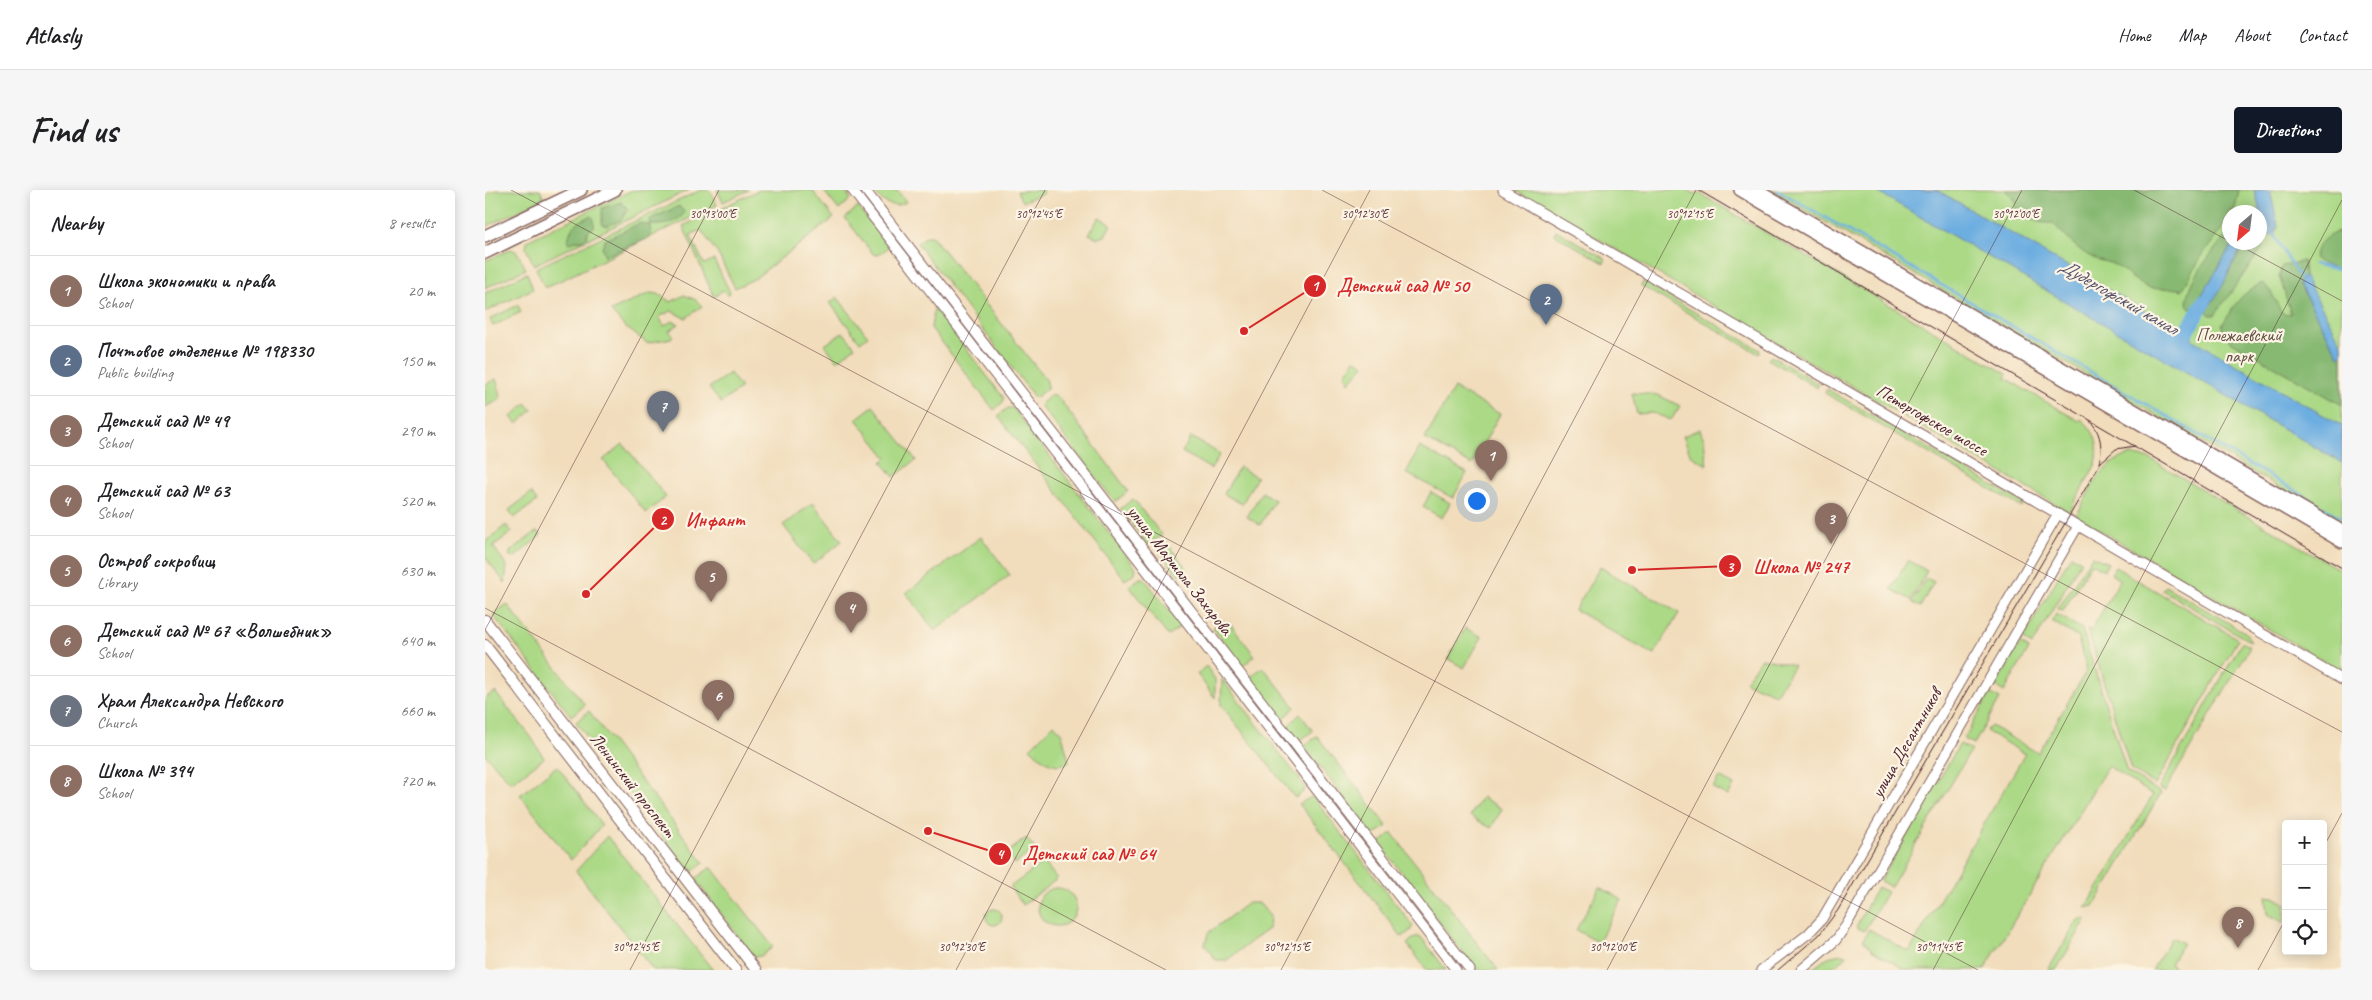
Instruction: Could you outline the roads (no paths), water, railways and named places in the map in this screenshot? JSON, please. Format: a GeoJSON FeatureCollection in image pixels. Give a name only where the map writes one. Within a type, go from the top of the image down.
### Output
{"type":"FeatureCollection","features":[{"type":"Feature","properties":{"kind":"main road"},"geometry":{"type":"LineString","coordinates":[[485,236],[581,190]]}},
{"type":"Feature","properties":{"kind":"main road"},"geometry":{"type":"LineString","coordinates":[[485,253],[615,190]]}},
{"type":"Feature","properties":{"kind":"main road"},"geometry":{"type":"LineString","coordinates":[[1739,190],[2342,542]]}},
{"type":"Feature","properties":{"kind":"main road"},"geometry":{"type":"LineString","coordinates":[[1756,190],[2342,531]]}},
{"type":"Feature","properties":{"kind":"main road","name":"Ленинский проспект"},"geometry":{"type":"LineString","coordinates":[[485,620],[756,970]]}},
{"type":"Feature","properties":{"kind":"main road","name":"Ленинский проспект"},"geometry":{"type":"LineString","coordinates":[[485,646],[736,970]]}},
{"type":"Feature","properties":{"kind":"street","name":"улица Маршала Захарова"},"geometry":{"type":"LineString","coordinates":[[852,190],[1456,970]]}},
{"type":"Feature","properties":{"kind":"street","name":"улица Маршала Захарова"},"geometry":{"type":"LineString","coordinates":[[865,190],[1470,970]]}},
{"type":"Feature","properties":{"kind":"street","name":"Петергофское шоссе"},"geometry":{"type":"LineString","coordinates":[[1503,190],[2342,680]]}},
{"type":"Feature","properties":{"kind":"street","name":"улица Десантников"},"geometry":{"type":"LineString","coordinates":[[1761,970],[1808,934],[1822,919],[2058,514]]}},
{"type":"Feature","properties":{"kind":"street"},"geometry":{"type":"LineString","coordinates":[[1801,970],[1836,940],[1847,924],[2078,526]]}},
{"type":"Feature","properties":{"kind":"water"},"geometry":{"type":"Polygon","coordinates":[[[1874,190],[1937,190],[2180,332],[2183,330],[2192,335],[2192,339],[2342,426],[2342,463],[1874,190]]]}},
{"type":"Feature","properties":{"kind":"water"},"geometry":{"type":"Polygon","coordinates":[[[2254,190],[2270,190],[2278,226],[2274,234],[2267,236],[2267,205],[2258,205],[2254,190]]]}},
{"type":"Feature","properties":{"kind":"water"},"geometry":{"type":"Polygon","coordinates":[[[2229,250],[2241,250],[2233,262],[2223,285],[2199,322],[2189,316],[2229,250]]]}},
{"type":"Feature","properties":{"kind":"water"},"geometry":{"type":"Polygon","coordinates":[[[2304,276],[2342,344],[2342,356],[2339,356],[2298,283],[2304,276]]]}},
{"type":"Feature","properties":{"kind":"waterway"},"geometry":{"type":"LineString","coordinates":[[1778,190],[2342,518]]}},
{"type":"Feature","properties":{"kind":"waterway"},"geometry":{"type":"LineString","coordinates":[[2273,233],[2300,279]]}},
{"type":"Feature","properties":{"kind":"waterway"},"geometry":{"type":"LineString","coordinates":[[2314,264],[2342,271]]}},
{"type":"Feature","properties":{"kind":"waterway"},"geometry":{"type":"LineString","coordinates":[[2176,349],[2204,302]]}},
{"type":"Feature","properties":{"kind":"tram line"},"geometry":{"type":"LineString","coordinates":[[1698,190],[2342,568]]}},
{"type":"Feature","properties":{"kind":"tram line"},"geometry":{"type":"LineString","coordinates":[[2090,421],[2099,435],[2101,452],[2099,463]]}},
{"type":"Feature","properties":{"kind":"tram line"},"geometry":{"type":"LineString","coordinates":[[1778,970],[1819,935],[1838,910],[2101,462],[2116,449],[2135,446]]}},
{"type":"Feature","properties":{"kind":"place","name":"Почтовое отделение № 198330"},"geometry":{"type":"Point","coordinates":[1546,325]}},
{"type":"Feature","properties":{"kind":"place","name":"Детский сад № 50"},"geometry":{"type":"Point","coordinates":[1244,331]}},
{"type":"Feature","properties":{"kind":"place","name":"Храм Александра Невского"},"geometry":{"type":"Point","coordinates":[663,432]}},
{"type":"Feature","properties":{"kind":"place","name":"Школа экономики и права"},"geometry":{"type":"Point","coordinates":[1491,481]}},
{"type":"Feature","properties":{"kind":"place","name":"Детский сад № 49"},"geometry":{"type":"Point","coordinates":[1831,544]}},
{"type":"Feature","properties":{"kind":"place","name":"Школа № 247"},"geometry":{"type":"Point","coordinates":[1632,570]}},
{"type":"Feature","properties":{"kind":"place","name":"Инфант"},"geometry":{"type":"Point","coordinates":[586,594]}},
{"type":"Feature","properties":{"kind":"place","name":"Остров сокровищ"},"geometry":{"type":"Point","coordinates":[711,602]}},
{"type":"Feature","properties":{"kind":"place","name":"Детский сад № 63"},"geometry":{"type":"Point","coordinates":[851,633]}},
{"type":"Feature","properties":{"kind":"place","name":"Детский сад № 67 «Волшебник»"},"geometry":{"type":"Point","coordinates":[718,721]}},
{"type":"Feature","properties":{"kind":"place","name":"Детский сад № 64"},"geometry":{"type":"Point","coordinates":[928,831]}},
{"type":"Feature","properties":{"kind":"place","name":"Школа № 394"},"geometry":{"type":"Point","coordinates":[2238,948]}},
{"type":"Feature","properties":{"kind":"water label","name":"Дудергофский канал"},"geometry":{"type":"Point","coordinates":[2119,296]}},
{"type":"Feature","properties":{"kind":"park label","name":"Полежаевский парк"},"geometry":{"type":"Point","coordinates":[2239,345]}}]}
